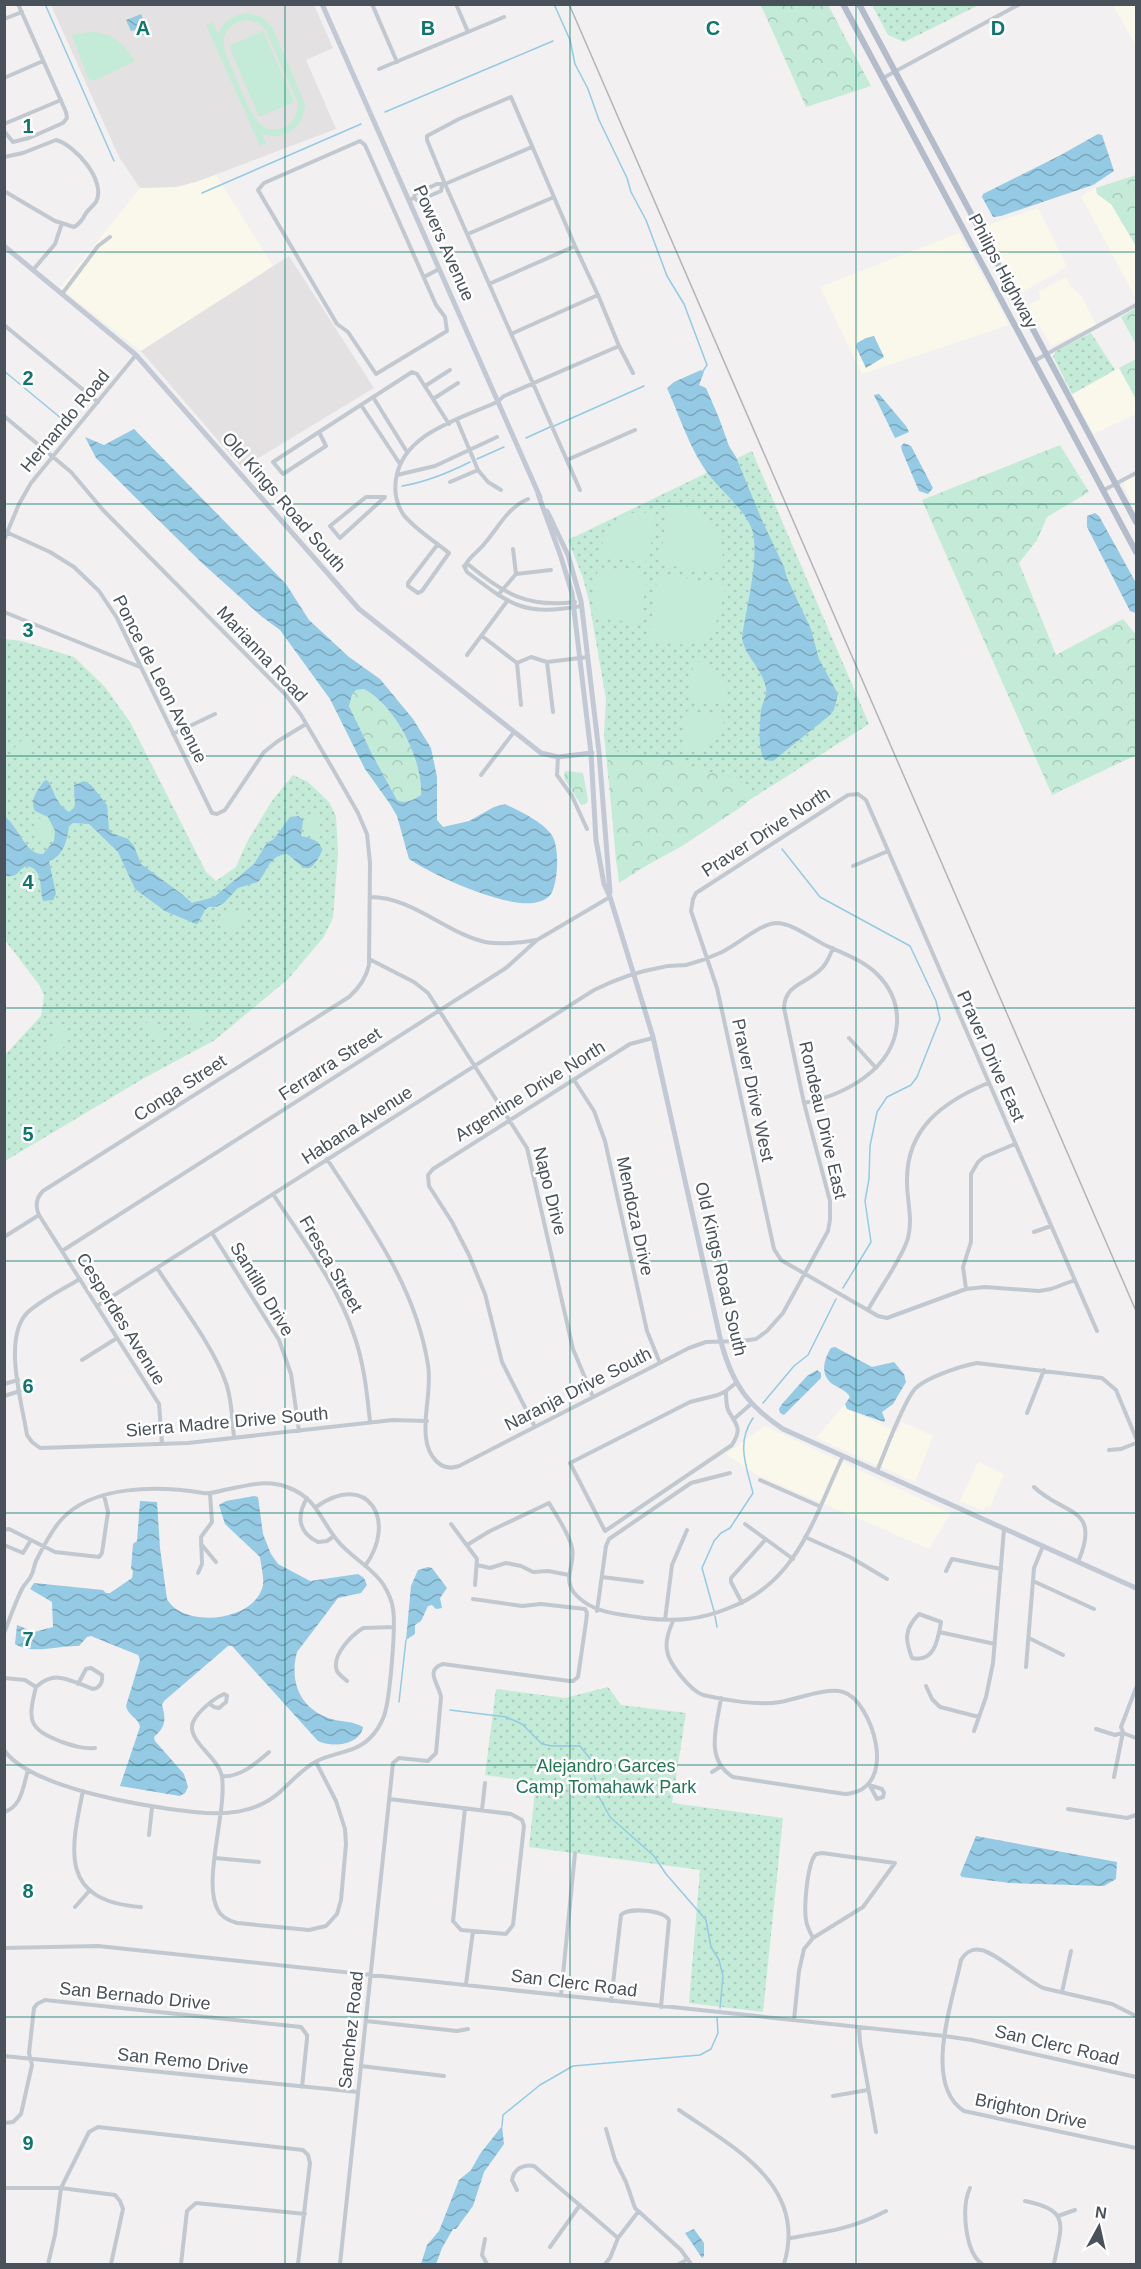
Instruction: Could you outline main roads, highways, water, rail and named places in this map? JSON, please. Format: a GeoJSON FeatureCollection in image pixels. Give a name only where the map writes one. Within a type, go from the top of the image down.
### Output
{"type":"FeatureCollection","features":[{"type":"Feature","properties":{"kind":"main road","name":"Philips Highway"},"geometry":{"type":"LineString","coordinates":[[843,4],[1137,552]]}},
{"type":"Feature","properties":{"kind":"main road","name":"Philips Highway"},"geometry":{"type":"LineString","coordinates":[[859,4],[1137,522]]}},
{"type":"Feature","properties":{"kind":"main road"},"geometry":{"type":"LineString","coordinates":[[999,295],[1011,288]]}},
{"type":"Feature","properties":{"kind":"water"},"geometry":{"type":"Polygon","coordinates":[[[141,14],[146,25],[142,27],[145,34],[139,37],[135,30],[131,31],[126,20],[141,14]]]}},
{"type":"Feature","properties":{"kind":"water"},"geometry":{"type":"Polygon","coordinates":[[[1098,134],[1102,135],[1114,171],[1093,185],[993,217],[982,197],[983,194],[1098,134]]]}},
{"type":"Feature","properties":{"kind":"water"},"geometry":{"type":"Polygon","coordinates":[[[874,336],[884,357],[866,368],[856,347],[857,343],[874,336]]]}},
{"type":"Feature","properties":{"kind":"water"},"geometry":{"type":"Polygon","coordinates":[[[701,370],[704,372],[699,385],[706,388],[729,446],[736,457],[811,629],[819,659],[838,694],[834,710],[830,715],[773,761],[765,760],[760,744],[761,710],[766,688],[761,674],[746,651],[742,638],[753,571],[753,533],[746,517],[714,482],[702,465],[667,388],[674,382],[701,370]]]}},
{"type":"Feature","properties":{"kind":"water"},"geometry":{"type":"Polygon","coordinates":[[[879,394],[909,432],[895,438],[874,395],[879,394]]]}},
{"type":"Feature","properties":{"kind":"water"},"geometry":{"type":"Polygon","coordinates":[[[134,429],[286,584],[309,620],[349,657],[380,679],[413,719],[431,748],[437,777],[437,820],[443,827],[469,821],[494,807],[505,804],[547,829],[554,839],[557,854],[556,879],[549,897],[533,903],[505,900],[469,889],[409,859],[397,816],[365,769],[330,699],[280,630],[202,563],[135,497],[96,458],[85,437],[104,445],[134,429]],[[364,689],[356,690],[349,706],[397,800],[409,801],[421,795],[417,766],[397,721],[376,697],[364,689]]]}},
{"type":"Feature","properties":{"kind":"water"},"geometry":{"type":"Polygon","coordinates":[[[904,443],[911,446],[933,488],[928,494],[919,491],[902,451],[901,446],[904,443]]]}},
{"type":"Feature","properties":{"kind":"water"},"geometry":{"type":"Polygon","coordinates":[[[1095,513],[1099,516],[1136,583],[1136,613],[1130,611],[1087,527],[1087,516],[1095,513]]]}},
{"type":"Feature","properties":{"kind":"water"},"geometry":{"type":"Polygon","coordinates":[[[45,780],[48,781],[58,801],[69,812],[75,807],[74,785],[84,781],[91,785],[107,805],[109,829],[112,833],[128,839],[134,846],[141,864],[192,903],[214,897],[254,864],[267,843],[274,839],[290,817],[298,816],[303,820],[301,836],[320,844],[322,851],[309,868],[302,866],[287,854],[276,857],[258,882],[238,888],[224,903],[216,907],[209,907],[196,924],[165,911],[135,889],[118,852],[89,824],[73,823],[69,826],[66,842],[61,851],[49,861],[56,894],[53,900],[43,901],[40,879],[36,870],[26,866],[15,875],[5,876],[4,816],[32,850],[43,854],[54,841],[55,831],[48,817],[35,811],[33,803],[35,795],[45,780]]]}},
{"type":"Feature","properties":{"kind":"water"},"geometry":{"type":"Polygon","coordinates":[[[835,1347],[872,1367],[894,1362],[904,1374],[906,1382],[893,1404],[882,1412],[884,1422],[847,1409],[845,1404],[850,1397],[831,1383],[824,1370],[826,1357],[831,1348],[835,1347]]]}},
{"type":"Feature","properties":{"kind":"water"},"geometry":{"type":"Polygon","coordinates":[[[817,1370],[821,1373],[821,1378],[784,1415],[780,1413],[779,1409],[782,1404],[807,1376],[817,1370]]]}},
{"type":"Feature","properties":{"kind":"water"},"geometry":{"type":"Polygon","coordinates":[[[258,1497],[263,1534],[278,1564],[310,1581],[358,1574],[364,1578],[367,1585],[361,1593],[338,1598],[297,1652],[295,1663],[299,1693],[311,1709],[331,1719],[359,1725],[363,1727],[361,1733],[357,1738],[345,1743],[331,1744],[318,1741],[232,1646],[228,1646],[162,1705],[164,1723],[154,1737],[155,1741],[184,1774],[188,1787],[185,1793],[180,1796],[120,1786],[140,1727],[126,1706],[140,1660],[138,1655],[91,1636],[79,1646],[29,1649],[15,1644],[17,1625],[34,1632],[53,1627],[52,1602],[30,1589],[34,1583],[103,1590],[110,1593],[132,1578],[133,1544],[137,1541],[140,1501],[157,1502],[167,1599],[175,1608],[187,1614],[218,1617],[233,1614],[247,1607],[257,1598],[263,1585],[263,1575],[260,1557],[225,1524],[219,1505],[226,1501],[258,1497]]]}},
{"type":"Feature","properties":{"kind":"water"},"geometry":{"type":"Polygon","coordinates":[[[432,1568],[447,1588],[440,1598],[442,1608],[436,1609],[432,1605],[428,1606],[421,1621],[415,1625],[415,1634],[406,1640],[411,1586],[418,1570],[432,1568]]]}},
{"type":"Feature","properties":{"kind":"water"},"geometry":{"type":"Polygon","coordinates":[[[976,1836],[1117,1862],[1116,1879],[1104,1886],[1010,1883],[962,1877],[960,1875],[976,1836]]]}},
{"type":"Feature","properties":{"kind":"water"},"geometry":{"type":"Polygon","coordinates":[[[502,2126],[504,2144],[484,2172],[473,2206],[456,2229],[453,2229],[436,2264],[421,2264],[427,2245],[439,2231],[459,2180],[471,2170],[480,2154],[502,2126]]]}},
{"type":"Feature","properties":{"kind":"water"},"geometry":{"type":"Polygon","coordinates":[[[694,2229],[704,2243],[702,2258],[685,2233],[694,2229]]]}},
{"type":"Feature","properties":{"kind":"waterway"},"geometry":{"type":"LineString","coordinates":[[45,4],[114,161]]}},
{"type":"Feature","properties":{"kind":"waterway"},"geometry":{"type":"LineString","coordinates":[[554,4],[570,40],[575,64],[588,89],[599,120],[646,220],[667,276],[684,304],[707,365],[703,371]]}},
{"type":"Feature","properties":{"kind":"waterway"},"geometry":{"type":"LineString","coordinates":[[385,112],[553,41]]}},
{"type":"Feature","properties":{"kind":"waterway"},"geometry":{"type":"LineString","coordinates":[[202,193],[361,124]]}},
{"type":"Feature","properties":{"kind":"waterway"},"geometry":{"type":"LineString","coordinates":[[4,371],[68,424]]}},
{"type":"Feature","properties":{"kind":"waterway"},"geometry":{"type":"LineString","coordinates":[[554,426],[644,386]]}},
{"type":"Feature","properties":{"kind":"waterway"},"geometry":{"type":"LineString","coordinates":[[526,438],[550,427]]}},
{"type":"Feature","properties":{"kind":"waterway"},"geometry":{"type":"LineString","coordinates":[[477,459],[504,447]]}},
{"type":"Feature","properties":{"kind":"waterway"},"geometry":{"type":"LineString","coordinates":[[402,486],[437,477],[470,462]]}},
{"type":"Feature","properties":{"kind":"waterway"},"geometry":{"type":"LineString","coordinates":[[782,849],[820,897],[910,946],[936,1001],[940,1019],[917,1077],[911,1085],[887,1097],[877,1112],[870,1146],[869,1179],[865,1201],[871,1242],[843,1288]]}},
{"type":"Feature","properties":{"kind":"waterway"},"geometry":{"type":"LineString","coordinates":[[763,1403],[794,1366],[808,1355],[836,1299]]}},
{"type":"Feature","properties":{"kind":"waterway"},"geometry":{"type":"LineString","coordinates":[[714,1611],[702,1568],[714,1541],[730,1528],[753,1493],[744,1454],[745,1436],[753,1418]]}},
{"type":"Feature","properties":{"kind":"waterway"},"geometry":{"type":"LineString","coordinates":[[715,1616],[717,1627]]}},
{"type":"Feature","properties":{"kind":"waterway"},"geometry":{"type":"LineString","coordinates":[[399,1702],[406,1640]]}},
{"type":"Feature","properties":{"kind":"waterway"},"geometry":{"type":"LineString","coordinates":[[450,1710],[506,1717],[522,1724],[542,1744],[580,1746],[591,1760],[599,1797],[610,1817],[654,1856],[666,1874],[706,1920],[711,1947],[719,1960],[723,1976],[720,2008]]}},
{"type":"Feature","properties":{"kind":"waterway"},"geometry":{"type":"LineString","coordinates":[[502,2126],[503,2115],[540,2085],[573,2066],[700,2055],[711,2049],[718,2033],[717,2018]]}},
{"type":"Feature","properties":{"kind":"railway"},"geometry":{"type":"LineString","coordinates":[[569,4],[1136,1311]]}},
{"type":"Feature","properties":{"kind":"park label","name":"Alejandro Garces Camp Tomahawk Park"},"geometry":{"type":"Point","coordinates":[606,1776]}}]}
